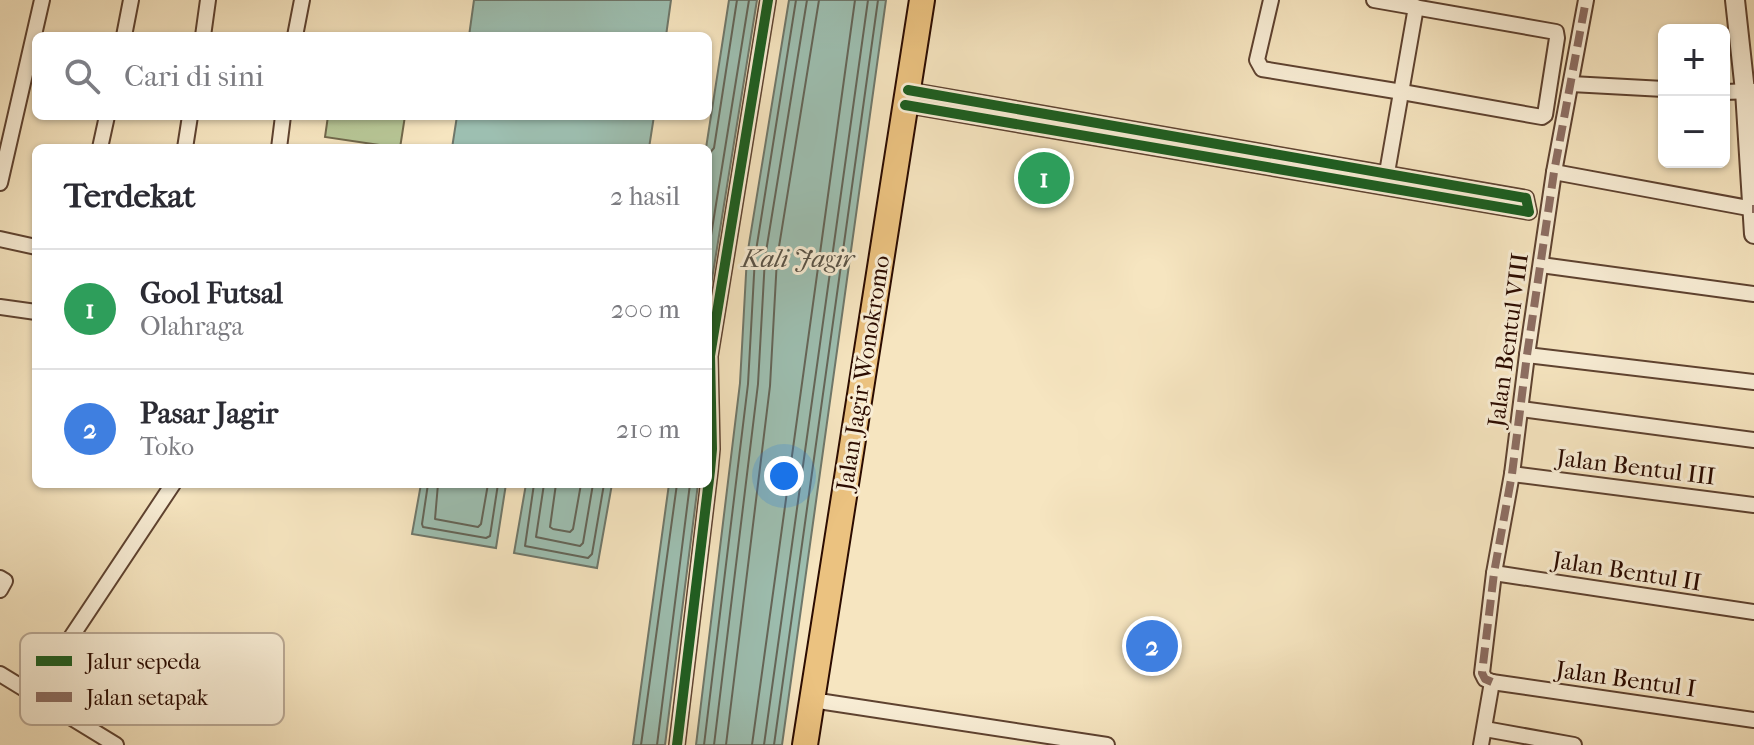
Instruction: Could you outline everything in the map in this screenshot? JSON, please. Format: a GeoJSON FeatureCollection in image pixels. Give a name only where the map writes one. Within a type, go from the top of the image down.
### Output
{"type":"FeatureCollection","features":[{"type":"Feature","properties":{"kind":"main road","name":"Jalan Jagir Wonokromo"},"geometry":{"type":"LineString","coordinates":[[819,745],[913,99],[922,0]]}},
{"type":"Feature","properties":{"kind":"main road","name":"Jalan Jagir Wonokromo"},"geometry":{"type":"LineString","coordinates":[[913,99],[936,0]]}},
{"type":"Feature","properties":{"kind":"main road","name":"Jalan Jagir Wonokromo"},"geometry":{"type":"LineString","coordinates":[[805,745],[879,317]]}},
{"type":"Feature","properties":{"kind":"street"},"geometry":{"type":"LineString","coordinates":[[35,32],[42,0]]}},
{"type":"Feature","properties":{"kind":"street"},"geometry":{"type":"LineString","coordinates":[[125,32],[131,0]]}},
{"type":"Feature","properties":{"kind":"street"},"geometry":{"type":"LineString","coordinates":[[204,32],[208,0]]}},
{"type":"Feature","properties":{"kind":"street"},"geometry":{"type":"LineString","coordinates":[[296,32],[302,0]]}},
{"type":"Feature","properties":{"kind":"street"},"geometry":{"type":"LineString","coordinates":[[712,344],[768,0]]}},
{"type":"Feature","properties":{"kind":"street"},"geometry":{"type":"LineString","coordinates":[[1271,0],[1257,60],[1262,69],[1542,117],[1545,115],[1556,32],[1374,0]]}},
{"type":"Feature","properties":{"kind":"street","name":"Jalan Bentul VIII"},"geometry":{"type":"LineString","coordinates":[[1492,682],[1485,679],[1482,673],[1494,573],[1512,474],[1554,172],[1586,0]]}},
{"type":"Feature","properties":{"kind":"street"},"geometry":{"type":"LineString","coordinates":[[1735,0],[1750,91],[1754,234]]}},
{"type":"Feature","properties":{"kind":"street"},"geometry":{"type":"LineString","coordinates":[[1386,180],[1416,7]]}},
{"type":"Feature","properties":{"kind":"street"},"geometry":{"type":"LineString","coordinates":[[0,183],[32,44]]}},
{"type":"Feature","properties":{"kind":"street"},"geometry":{"type":"LineString","coordinates":[[1571,84],[1658,89]]}},
{"type":"Feature","properties":{"kind":"street"},"geometry":{"type":"LineString","coordinates":[[1730,92],[1750,91]]}},
{"type":"Feature","properties":{"kind":"street"},"geometry":{"type":"LineString","coordinates":[[913,99],[1386,180],[1526,198],[1529,212],[1386,180]]}},
{"type":"Feature","properties":{"kind":"street"},"geometry":{"type":"LineString","coordinates":[[101,144],[106,120]]}},
{"type":"Feature","properties":{"kind":"street"},"geometry":{"type":"LineString","coordinates":[[186,144],[189,120]]}},
{"type":"Feature","properties":{"kind":"street"},"geometry":{"type":"LineString","coordinates":[[280,144],[282,120]]}},
{"type":"Feature","properties":{"kind":"street"},"geometry":{"type":"LineString","coordinates":[[1554,172],[1753,209]]}},
{"type":"Feature","properties":{"kind":"street"},"geometry":{"type":"LineString","coordinates":[[0,239],[32,246]]}},
{"type":"Feature","properties":{"kind":"street"},"geometry":{"type":"LineString","coordinates":[[1541,265],[1754,294]]}},
{"type":"Feature","properties":{"kind":"street"},"geometry":{"type":"LineString","coordinates":[[0,307],[32,311]]}},
{"type":"Feature","properties":{"kind":"street"},"geometry":{"type":"LineString","coordinates":[[1527,355],[1754,382]]}},
{"type":"Feature","properties":{"kind":"street"},"geometry":{"type":"LineString","coordinates":[[1521,409],[1754,440]]}},
{"type":"Feature","properties":{"kind":"street","name":"Jalan Bentul III"},"geometry":{"type":"LineString","coordinates":[[1512,474],[1754,505]]}},
{"type":"Feature","properties":{"kind":"street"},"geometry":{"type":"LineString","coordinates":[[74,633],[170,488]]}},
{"type":"Feature","properties":{"kind":"street"},"geometry":{"type":"LineString","coordinates":[[677,745],[708,488]]}},
{"type":"Feature","properties":{"kind":"street","name":"Jalan Bentul II"},"geometry":{"type":"LineString","coordinates":[[1494,573],[1754,612]]}},
{"type":"Feature","properties":{"kind":"street"},"geometry":{"type":"LineString","coordinates":[[0,578],[5,581],[0,590]]}},
{"type":"Feature","properties":{"kind":"street"},"geometry":{"type":"LineString","coordinates":[[0,674],[20,685]]}},
{"type":"Feature","properties":{"kind":"street"},"geometry":{"type":"LineString","coordinates":[[1481,745],[1492,682]]}},
{"type":"Feature","properties":{"kind":"street","name":"Jalan Bentul I"},"geometry":{"type":"LineString","coordinates":[[1492,682],[1754,720]]}},
{"type":"Feature","properties":{"kind":"street"},"geometry":{"type":"LineString","coordinates":[[825,702],[1107,745]]}},
{"type":"Feature","properties":{"kind":"street"},"geometry":{"type":"LineString","coordinates":[[84,725],[116,745]]}},
{"type":"Feature","properties":{"kind":"street"},"geometry":{"type":"LineString","coordinates":[[1485,729],[1574,745]]}},
{"type":"Feature","properties":{"kind":"green space"},"geometry":{"type":"Polygon","coordinates":[[[327,120],[404,120],[401,144],[373,144],[325,137],[327,120]]]}},
{"type":"Feature","properties":{"kind":"water"},"geometry":{"type":"Polygon","coordinates":[[[474,0],[671,0],[667,32],[470,32],[474,0]]]}},
{"type":"Feature","properties":{"kind":"water"},"geometry":{"type":"Polygon","coordinates":[[[729,0],[757,0],[712,279],[712,144],[707,144],[729,0]]]}},
{"type":"Feature","properties":{"kind":"water","name":"Kali Jagir"},"geometry":{"type":"Polygon","coordinates":[[[789,0],[886,0],[782,745],[696,745],[740,383],[747,256],[789,0]]]}},
{"type":"Feature","properties":{"kind":"water"},"geometry":{"type":"Polygon","coordinates":[[[456,120],[653,120],[650,144],[453,144],[456,120]]]}},
{"type":"Feature","properties":{"kind":"water"},"geometry":{"type":"Polygon","coordinates":[[[420,488],[505,488],[496,548],[412,534],[420,488]]]}},
{"type":"Feature","properties":{"kind":"water"},"geometry":{"type":"Polygon","coordinates":[[[525,488],[611,488],[597,568],[514,553],[525,488]]]}},
{"type":"Feature","properties":{"kind":"water"},"geometry":{"type":"Polygon","coordinates":[[[668,488],[697,488],[665,745],[633,745],[668,488]]]}},
{"type":"Feature","properties":{"kind":"marked path"},"geometry":{"type":"LineString","coordinates":[[1492,682],[1485,679],[1482,673],[1494,573],[1512,474],[1554,172],[1586,0]]}},
{"type":"Feature","properties":{"kind":"cycle path"},"geometry":{"type":"LineString","coordinates":[[712,344],[768,0]]}},
{"type":"Feature","properties":{"kind":"cycle path"},"geometry":{"type":"LineString","coordinates":[[905,105],[1529,212],[1526,198],[908,90]]}},
{"type":"Feature","properties":{"kind":"cycle path"},"geometry":{"type":"LineString","coordinates":[[677,745],[707,488]]}},
{"type":"Feature","properties":{"kind":"place","name":"Gool Futsal"},"geometry":{"type":"Point","coordinates":[1044,178]}},
{"type":"Feature","properties":{"kind":"place","name":"Pasar Jagir"},"geometry":{"type":"Point","coordinates":[1152,646]}}]}
